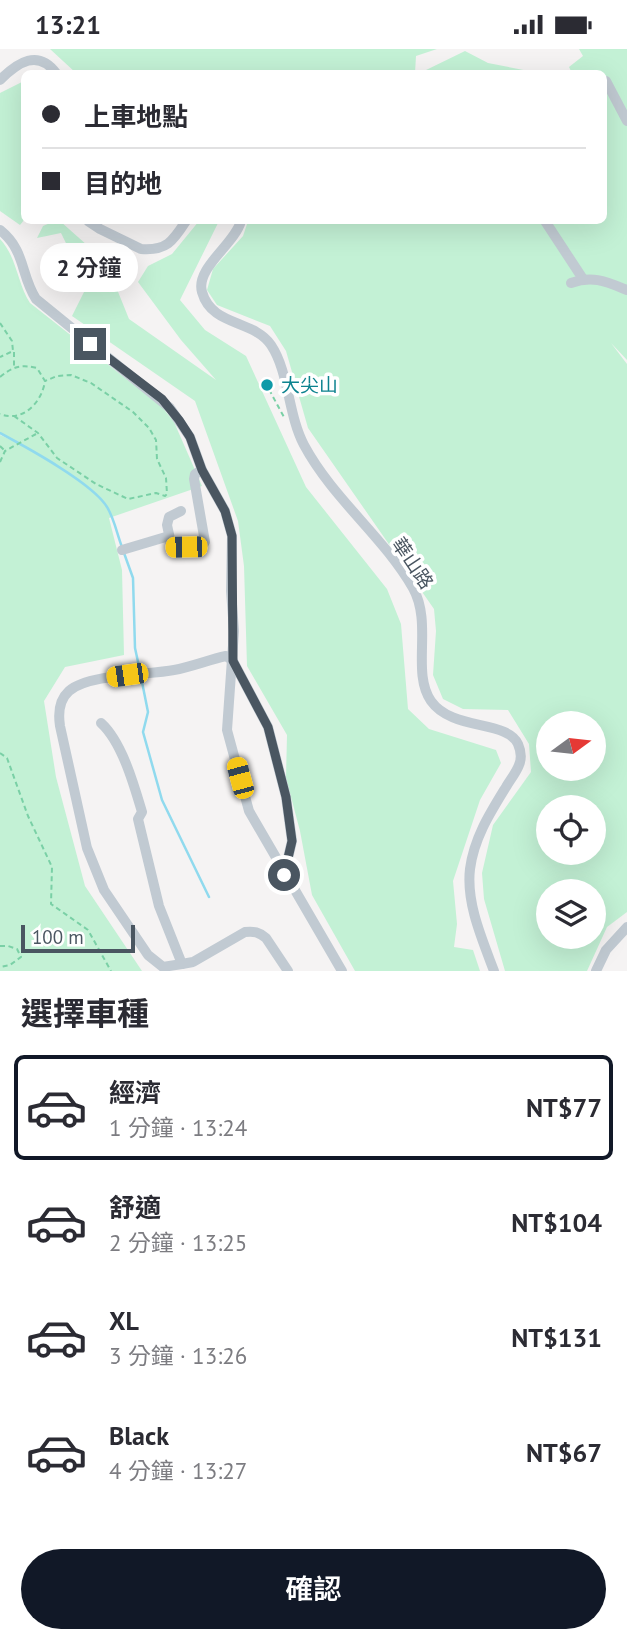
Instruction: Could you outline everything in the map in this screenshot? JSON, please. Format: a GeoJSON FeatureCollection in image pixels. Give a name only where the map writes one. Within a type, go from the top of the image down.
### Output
{"type":"FeatureCollection","features":[{"type":"Feature","properties":{"kind":"street"},"geometry":{"type":"LineString","coordinates":[[0,80],[14,66],[27,60],[38,59],[53,70]]}},
{"type":"Feature","properties":{"kind":"street"},"geometry":{"type":"LineString","coordinates":[[607,83],[627,121]]}},
{"type":"Feature","properties":{"kind":"street"},"geometry":{"type":"LineString","coordinates":[[92,224],[141,249],[166,246],[174,240],[184,224]]}},
{"type":"Feature","properties":{"kind":"street","name":"華山路"},"geometry":{"type":"LineString","coordinates":[[240,224],[238,232],[205,271],[201,290],[206,303],[219,316],[266,339],[271,346],[303,443],[328,482],[396,562],[414,591],[423,618],[423,672],[430,700],[450,717],[465,723],[498,729],[514,737],[518,744],[520,763],[478,837],[470,871],[470,895],[494,971]]}},
{"type":"Feature","properties":{"kind":"street"},"geometry":{"type":"LineString","coordinates":[[547,224],[583,278]]}},
{"type":"Feature","properties":{"kind":"street"},"geometry":{"type":"LineString","coordinates":[[0,230],[17,248],[31,292],[36,299],[72,331],[162,399],[185,428],[202,470],[225,511],[232,536],[233,661],[227,730],[249,811],[342,971]]}},
{"type":"Feature","properties":{"kind":"street"},"geometry":{"type":"LineString","coordinates":[[572,283],[583,278],[599,279],[627,290]]}},
{"type":"Feature","properties":{"kind":"street"},"geometry":{"type":"LineString","coordinates":[[181,511],[169,517],[167,525],[172,548],[201,547],[205,542],[194,479],[195,474],[202,470]]}},
{"type":"Feature","properties":{"kind":"street"},"geometry":{"type":"LineString","coordinates":[[121,550],[169,536]]}},
{"type":"Feature","properties":{"kind":"street"},"geometry":{"type":"LineString","coordinates":[[284,875],[292,841],[286,797],[268,727],[233,661],[226,656],[174,670],[84,683],[68,691],[59,710],[60,726],[87,848],[104,890],[148,955],[163,967],[192,962],[251,931],[258,932],[265,938],[288,971]]}},
{"type":"Feature","properties":{"kind":"street"},"geometry":{"type":"LineString","coordinates":[[101,723],[110,731],[137,796],[142,812],[138,819],[154,891],[182,964]]}},
{"type":"Feature","properties":{"kind":"street"},"geometry":{"type":"LineString","coordinates":[[596,971],[606,950],[627,927]]}},
{"type":"Feature","properties":{"kind":"path"},"geometry":{"type":"LineString","coordinates":[[0,323],[12,341],[14,367]]}},
{"type":"Feature","properties":{"kind":"path"},"geometry":{"type":"LineString","coordinates":[[0,356],[13,351]]}},
{"type":"Feature","properties":{"kind":"path"},"geometry":{"type":"LineString","coordinates":[[0,377],[14,367],[37,368],[45,381],[40,400],[26,412],[14,416],[0,414]]}},
{"type":"Feature","properties":{"kind":"path"},"geometry":{"type":"LineString","coordinates":[[14,416],[38,433],[57,458],[110,491],[128,499],[153,493],[165,496],[167,494],[166,478],[157,459],[156,440],[133,411],[91,383],[71,376],[57,376],[45,381]]}},
{"type":"Feature","properties":{"kind":"path"},"geometry":{"type":"LineString","coordinates":[[265,382],[290,428]]}},
{"type":"Feature","properties":{"kind":"path"},"geometry":{"type":"LineString","coordinates":[[0,462],[5,451],[38,433]]}},
{"type":"Feature","properties":{"kind":"path"},"geometry":{"type":"LineString","coordinates":[[0,446],[5,451]]}},
{"type":"Feature","properties":{"kind":"path"},"geometry":{"type":"LineString","coordinates":[[0,753],[7,758],[28,816],[52,867],[51,904],[88,930],[111,971]]}},
{"type":"Feature","properties":{"kind":"path"},"geometry":{"type":"LineString","coordinates":[[0,946],[17,949],[21,957],[10,965],[0,967]]}},
{"type":"Feature","properties":{"kind":"green space"},"geometry":{"type":"Polygon","coordinates":[[[50,49],[437,49],[416,56],[415,70],[73,70],[50,49]]]}},
{"type":"Feature","properties":{"kind":"green space"},"geometry":{"type":"Polygon","coordinates":[[[579,49],[627,49],[627,360],[611,343],[627,364],[627,912],[606,929],[606,879],[536,879],[536,949],[597,949],[587,971],[505,971],[484,899],[482,873],[493,825],[531,772],[529,744],[508,710],[463,709],[443,699],[433,675],[436,631],[434,609],[308,428],[286,351],[270,326],[217,305],[207,290],[213,269],[243,236],[247,224],[607,224],[607,70],[570,70],[569,67],[583,56],[579,49]]]}},
{"type":"Feature","properties":{"kind":"green space"},"geometry":{"type":"Polygon","coordinates":[[[465,51],[488,63],[524,70],[426,70],[465,51]]]}},
{"type":"Feature","properties":{"kind":"green space"},"geometry":{"type":"Polygon","coordinates":[[[21,82],[20,225],[0,211],[0,93],[21,82]]]}},
{"type":"Feature","properties":{"kind":"green space"},"geometry":{"type":"Polygon","coordinates":[[[63,224],[106,262],[129,319],[216,380],[181,340],[138,282],[148,266],[172,254],[197,224],[218,224],[180,300],[205,330],[246,356],[306,487],[387,589],[401,624],[408,709],[429,729],[496,750],[501,763],[480,800],[453,881],[457,924],[454,947],[473,950],[480,971],[355,971],[312,895],[300,831],[286,778],[287,735],[247,666],[244,566],[238,521],[195,401],[72,316],[87,286],[61,233],[37,238],[43,226],[63,224]]]}},
{"type":"Feature","properties":{"kind":"green space"},"geometry":{"type":"Polygon","coordinates":[[[0,239],[10,254],[30,303],[163,408],[174,422],[202,486],[109,518],[122,570],[124,655],[65,667],[44,701],[56,777],[85,886],[142,971],[0,971],[0,435],[18,443],[0,432],[0,239]]]}},
{"type":"Feature","properties":{"kind":"waterway"},"geometry":{"type":"LineString","coordinates":[[0,433],[58,466],[88,487],[107,507],[122,547]]}},
{"type":"Feature","properties":{"kind":"waterway"},"geometry":{"type":"LineString","coordinates":[[124,553],[133,578],[135,648],[140,671]]}},
{"type":"Feature","properties":{"kind":"waterway"},"geometry":{"type":"LineString","coordinates":[[141,677],[148,712],[143,732],[162,800],[209,897]]}},
{"type":"Feature","properties":{"kind":"place","name":"大尖山"},"geometry":{"type":"Point","coordinates":[267,385]}},
{"type":"Feature","properties":{"kind":"route"},"geometry":{"type":"LineString","coordinates":[[90,344],[170,408],[190,437],[202,470],[229,519],[232,536],[233,661],[268,727],[274,745],[286,797],[292,841],[284,875]]}}]}
